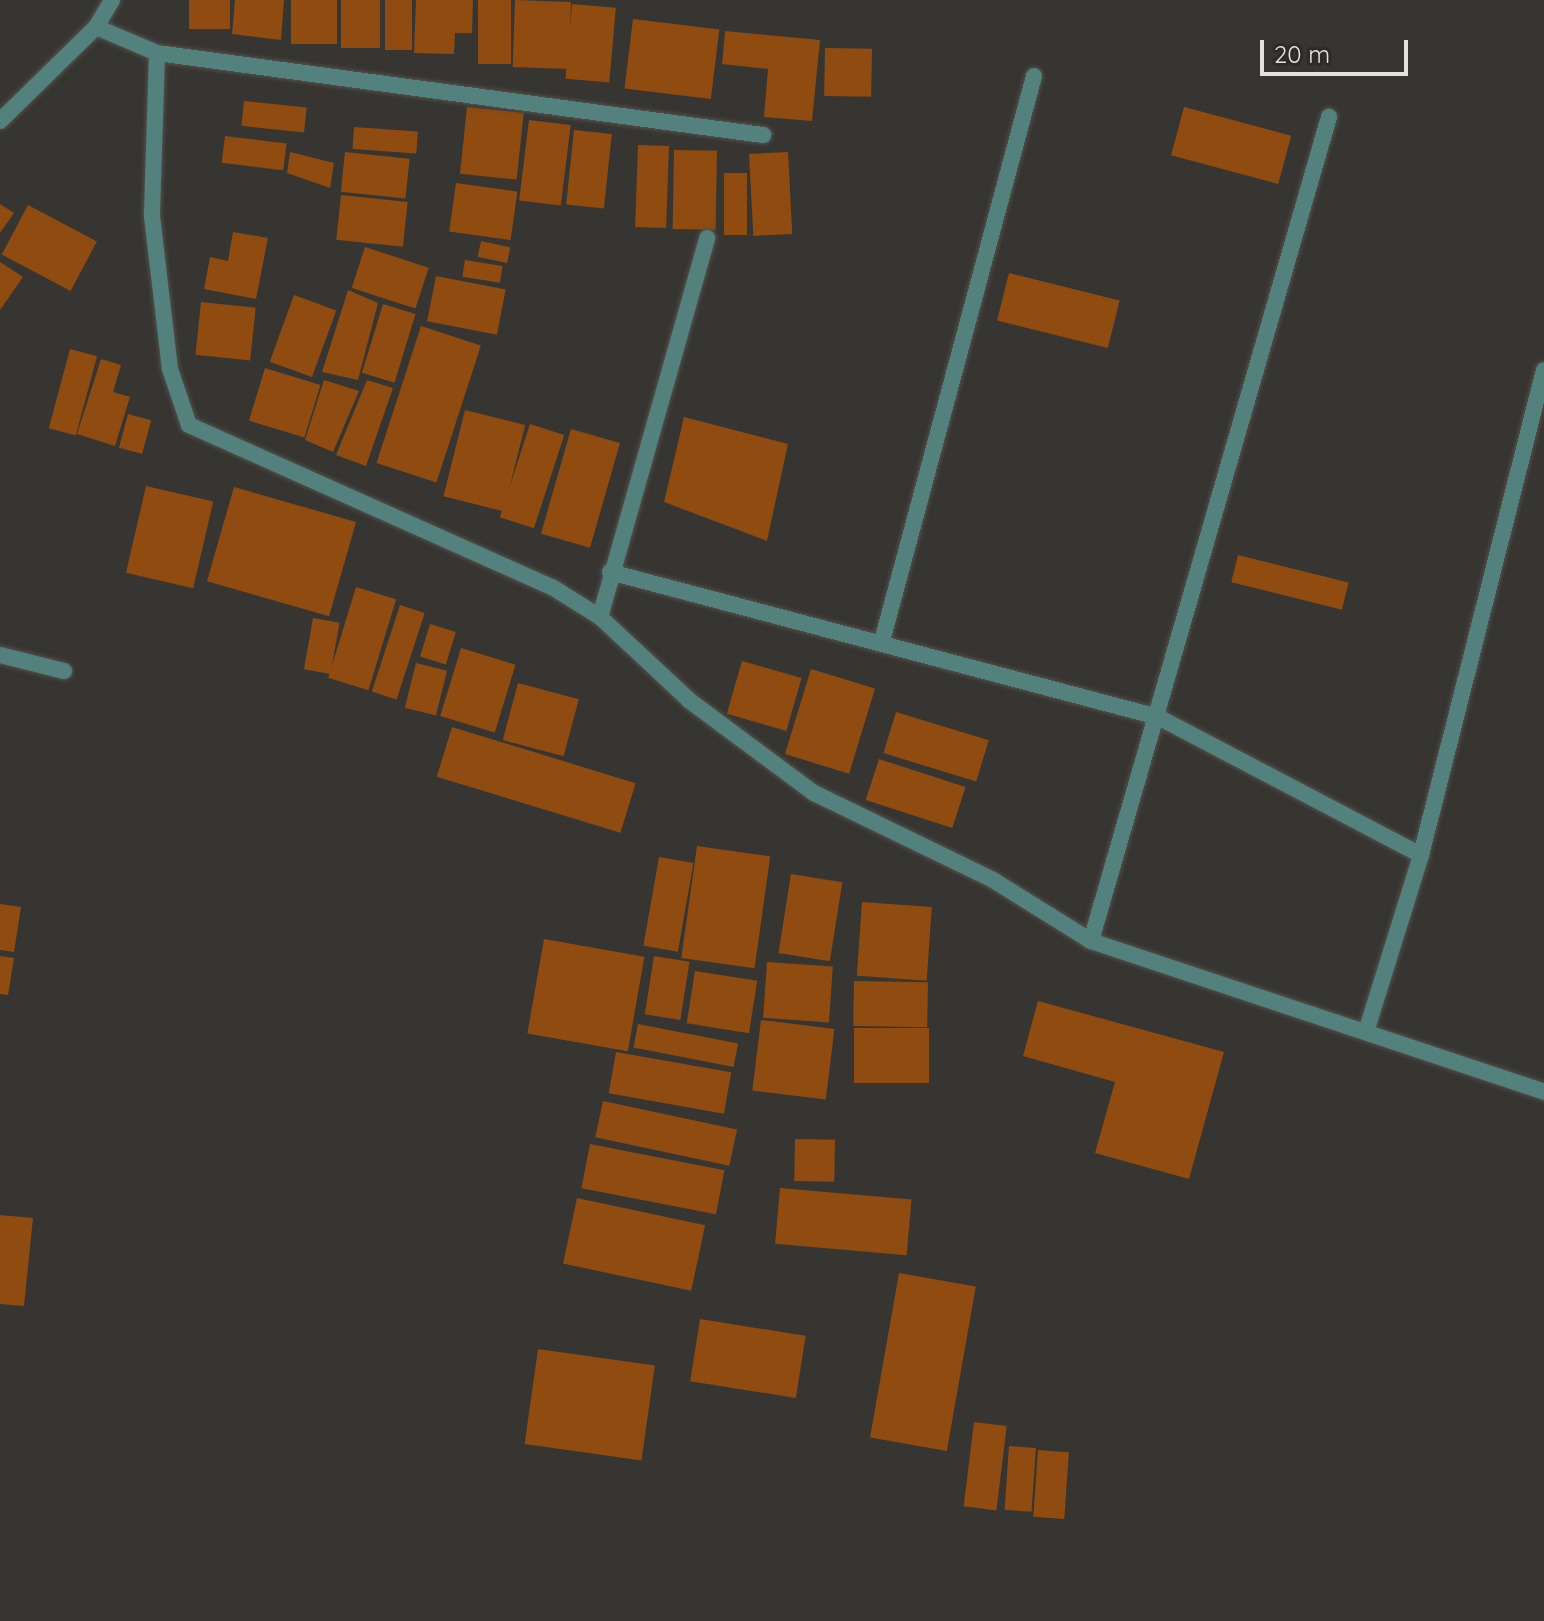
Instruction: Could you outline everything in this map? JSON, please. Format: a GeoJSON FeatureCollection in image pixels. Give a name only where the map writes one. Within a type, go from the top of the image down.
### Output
{"type":"FeatureCollection","features":[{"type":"Feature","properties":{"kind":"street"},"geometry":{"type":"LineString","coordinates":[[0,121],[96,27],[112,0]]}},
{"type":"Feature","properties":{"kind":"street"},"geometry":{"type":"LineString","coordinates":[[96,27],[157,53],[763,135]]}},
{"type":"Feature","properties":{"kind":"street"},"geometry":{"type":"LineString","coordinates":[[157,53],[152,216],[170,369],[189,425],[552,587],[600,617],[690,701],[814,793],[993,880],[1091,941],[1544,1092]]}},
{"type":"Feature","properties":{"kind":"street"},"geometry":{"type":"LineString","coordinates":[[882,641],[1034,76]]}},
{"type":"Feature","properties":{"kind":"street"},"geometry":{"type":"LineString","coordinates":[[1091,941],[1329,117]]}},
{"type":"Feature","properties":{"kind":"street"},"geometry":{"type":"LineString","coordinates":[[600,617],[610,572],[707,238]]}},
{"type":"Feature","properties":{"kind":"street"},"geometry":{"type":"LineString","coordinates":[[1366,1032],[1421,855],[1544,370]]}},
{"type":"Feature","properties":{"kind":"street"},"geometry":{"type":"LineString","coordinates":[[610,572],[882,641],[1158,717],[1421,855]]}},
{"type":"Feature","properties":{"kind":"street"},"geometry":{"type":"LineString","coordinates":[[0,655],[64,671]]}},
{"type":"Feature","properties":{"kind":"building"},"geometry":{"type":"Polygon","coordinates":[[[189,0],[230,0],[230,29],[189,29],[189,0]]]}},
{"type":"Feature","properties":{"kind":"building"},"geometry":{"type":"Polygon","coordinates":[[[235,0],[284,0],[281,40],[232,34],[235,0]]]}},
{"type":"Feature","properties":{"kind":"building"},"geometry":{"type":"Polygon","coordinates":[[[291,0],[337,0],[337,44],[291,44],[291,0]]]}},
{"type":"Feature","properties":{"kind":"building"},"geometry":{"type":"Polygon","coordinates":[[[341,0],[380,0],[380,48],[341,48],[341,0]]]}},
{"type":"Feature","properties":{"kind":"building"},"geometry":{"type":"Polygon","coordinates":[[[385,0],[412,0],[412,50],[385,50],[385,0]]]}},
{"type":"Feature","properties":{"kind":"building"},"geometry":{"type":"Polygon","coordinates":[[[416,0],[473,0],[472,33],[455,33],[454,54],[414,53],[416,0]]]}},
{"type":"Feature","properties":{"kind":"building"},"geometry":{"type":"Polygon","coordinates":[[[478,0],[511,0],[511,64],[478,64],[478,0]]]}},
{"type":"Feature","properties":{"kind":"building"},"geometry":{"type":"Polygon","coordinates":[[[515,0],[571,2],[569,69],[513,67],[515,0]]]}},
{"type":"Feature","properties":{"kind":"building"},"geometry":{"type":"Polygon","coordinates":[[[572,4],[616,8],[609,83],[565,79],[572,4]]]}},
{"type":"Feature","properties":{"kind":"building"},"geometry":{"type":"Polygon","coordinates":[[[633,19],[719,30],[711,99],[624,88],[633,19]]]}},
{"type":"Feature","properties":{"kind":"building"},"geometry":{"type":"Polygon","coordinates":[[[725,31],[820,40],[812,121],[764,117],[768,69],[722,64],[725,31]]]}},
{"type":"Feature","properties":{"kind":"building"},"geometry":{"type":"Polygon","coordinates":[[[825,48],[872,49],[871,97],[824,96],[825,48]]]}},
{"type":"Feature","properties":{"kind":"building"},"geometry":{"type":"Polygon","coordinates":[[[244,101],[307,108],[304,132],[241,126],[244,101]]]}},
{"type":"Feature","properties":{"kind":"building"},"geometry":{"type":"Polygon","coordinates":[[[467,107],[524,113],[517,180],[460,174],[467,107]]]}},
{"type":"Feature","properties":{"kind":"building"},"geometry":{"type":"Polygon","coordinates":[[[1184,107],[1291,136],[1278,184],[1171,155],[1184,107]]]}},
{"type":"Feature","properties":{"kind":"building"},"geometry":{"type":"Polygon","coordinates":[[[529,120],[571,125],[561,206],[519,200],[529,120]]]}},
{"type":"Feature","properties":{"kind":"building"},"geometry":{"type":"Polygon","coordinates":[[[354,127],[418,131],[416,153],[352,149],[354,127]]]}},
{"type":"Feature","properties":{"kind":"building"},"geometry":{"type":"Polygon","coordinates":[[[574,130],[612,134],[604,209],[566,205],[574,130]]]}},
{"type":"Feature","properties":{"kind":"building"},"geometry":{"type":"Polygon","coordinates":[[[225,136],[287,144],[283,170],[222,163],[225,136]]]}},
{"type":"Feature","properties":{"kind":"building"},"geometry":{"type":"Polygon","coordinates":[[[638,145],[669,146],[666,228],[635,227],[638,145]]]}},
{"type":"Feature","properties":{"kind":"building"},"geometry":{"type":"Polygon","coordinates":[[[674,150],[717,151],[716,230],[673,229],[674,150]]]}},
{"type":"Feature","properties":{"kind":"building"},"geometry":{"type":"Polygon","coordinates":[[[290,152],[334,163],[330,188],[287,173],[290,152]]]}},
{"type":"Feature","properties":{"kind":"building"},"geometry":{"type":"Polygon","coordinates":[[[345,152],[410,159],[405,199],[341,192],[345,152]]]}},
{"type":"Feature","properties":{"kind":"building"},"geometry":{"type":"Polygon","coordinates":[[[788,152],[792,234],[753,236],[749,154],[788,152]]]}},
{"type":"Feature","properties":{"kind":"building"},"geometry":{"type":"Polygon","coordinates":[[[724,173],[747,173],[747,235],[724,235],[724,173]]]}},
{"type":"Feature","properties":{"kind":"building"},"geometry":{"type":"Polygon","coordinates":[[[456,183],[517,192],[511,240],[449,232],[456,183]]]}},
{"type":"Feature","properties":{"kind":"building"},"geometry":{"type":"Polygon","coordinates":[[[341,195],[408,202],[403,247],[336,240],[341,195]]]}},
{"type":"Feature","properties":{"kind":"building"},"geometry":{"type":"Polygon","coordinates":[[[0,204],[14,213],[0,233],[0,204]]]}},
{"type":"Feature","properties":{"kind":"building"},"geometry":{"type":"Polygon","coordinates":[[[28,205],[97,242],[71,291],[2,254],[28,205]]]}},
{"type":"Feature","properties":{"kind":"building"},"geometry":{"type":"Polygon","coordinates":[[[233,232],[268,238],[256,299],[204,289],[210,257],[228,261],[233,232]]]}},
{"type":"Feature","properties":{"kind":"building"},"geometry":{"type":"Polygon","coordinates":[[[481,241],[510,247],[507,263],[478,257],[481,241]]]}},
{"type":"Feature","properties":{"kind":"building"},"geometry":{"type":"Polygon","coordinates":[[[365,247],[429,268],[415,309],[352,288],[365,247]]]}},
{"type":"Feature","properties":{"kind":"building"},"geometry":{"type":"Polygon","coordinates":[[[465,260],[503,266],[500,283],[462,277],[465,260]]]}},
{"type":"Feature","properties":{"kind":"building"},"geometry":{"type":"Polygon","coordinates":[[[0,262],[23,277],[0,310],[0,262]]]}},
{"type":"Feature","properties":{"kind":"building"},"geometry":{"type":"Polygon","coordinates":[[[1009,273],[1120,301],[1108,348],[997,321],[1009,273]]]}},
{"type":"Feature","properties":{"kind":"building"},"geometry":{"type":"Polygon","coordinates":[[[436,276],[506,290],[497,335],[427,321],[436,276]]]}},
{"type":"Feature","properties":{"kind":"building"},"geometry":{"type":"Polygon","coordinates":[[[348,290],[378,303],[358,380],[322,372],[348,290]]]}},
{"type":"Feature","properties":{"kind":"building"},"geometry":{"type":"Polygon","coordinates":[[[294,295],[336,310],[312,377],[270,362],[294,295]]]}},
{"type":"Feature","properties":{"kind":"building"},"geometry":{"type":"Polygon","coordinates":[[[201,302],[256,308],[250,360],[195,355],[201,302]]]}},
{"type":"Feature","properties":{"kind":"building"},"geometry":{"type":"Polygon","coordinates":[[[383,304],[416,314],[394,383],[362,373],[383,304]]]}},
{"type":"Feature","properties":{"kind":"building"},"geometry":{"type":"Polygon","coordinates":[[[421,326],[481,345],[436,482],[377,463],[421,326]]]}},
{"type":"Feature","properties":{"kind":"building"},"geometry":{"type":"Polygon","coordinates":[[[70,349],[97,356],[76,435],[49,428],[70,349]]]}},
{"type":"Feature","properties":{"kind":"building"},"geometry":{"type":"Polygon","coordinates":[[[101,359],[121,365],[113,392],[130,397],[115,446],[77,434],[101,359]]]}},
{"type":"Feature","properties":{"kind":"building"},"geometry":{"type":"Polygon","coordinates":[[[265,368],[320,385],[304,438],[249,421],[265,368]]]}},
{"type":"Feature","properties":{"kind":"building"},"geometry":{"type":"Polygon","coordinates":[[[324,380],[359,391],[333,452],[305,440],[324,380]]]}},
{"type":"Feature","properties":{"kind":"building"},"geometry":{"type":"Polygon","coordinates":[[[367,380],[393,388],[366,466],[336,455],[367,380]]]}},
{"type":"Feature","properties":{"kind":"building"},"geometry":{"type":"Polygon","coordinates":[[[465,410],[525,425],[504,511],[443,496],[465,410]]]}},
{"type":"Feature","properties":{"kind":"building"},"geometry":{"type":"Polygon","coordinates":[[[128,414],[151,420],[142,454],[119,448],[128,414]]]}},
{"type":"Feature","properties":{"kind":"building"},"geometry":{"type":"Polygon","coordinates":[[[684,417],[788,444],[767,541],[664,502],[684,417]]]}},
{"type":"Feature","properties":{"kind":"building"},"geometry":{"type":"Polygon","coordinates":[[[530,424],[564,435],[534,528],[500,517],[530,424]]]}},
{"type":"Feature","properties":{"kind":"building"},"geometry":{"type":"Polygon","coordinates":[[[571,429],[620,443],[590,548],[541,534],[571,429]]]}},
{"type":"Feature","properties":{"kind":"building"},"geometry":{"type":"Polygon","coordinates":[[[146,486],[213,502],[193,588],[126,573],[146,486]]]}},
{"type":"Feature","properties":{"kind":"building"},"geometry":{"type":"Polygon","coordinates":[[[234,487],[356,522],[329,616],[207,581],[234,487]]]}},
{"type":"Feature","properties":{"kind":"building"},"geometry":{"type":"Polygon","coordinates":[[[1238,555],[1349,583],[1342,610],[1231,582],[1238,555]]]}},
{"type":"Feature","properties":{"kind":"building"},"geometry":{"type":"Polygon","coordinates":[[[356,587],[396,599],[368,690],[328,678],[356,587]]]}},
{"type":"Feature","properties":{"kind":"building"},"geometry":{"type":"Polygon","coordinates":[[[400,605],[425,613],[397,700],[372,692],[400,605]]]}},
{"type":"Feature","properties":{"kind":"building"},"geometry":{"type":"Polygon","coordinates":[[[313,618],[340,623],[331,674],[304,669],[313,618]]]}},
{"type":"Feature","properties":{"kind":"building"},"geometry":{"type":"Polygon","coordinates":[[[430,624],[456,632],[446,664],[420,657],[430,624]]]}},
{"type":"Feature","properties":{"kind":"building"},"geometry":{"type":"Polygon","coordinates":[[[461,648],[516,665],[495,733],[440,716],[461,648]]]}},
{"type":"Feature","properties":{"kind":"building"},"geometry":{"type":"Polygon","coordinates":[[[742,661],[802,678],[786,731],[727,714],[742,661]]]}},
{"type":"Feature","properties":{"kind":"building"},"geometry":{"type":"Polygon","coordinates":[[[416,663],[447,671],[436,715],[405,708],[416,663]]]}},
{"type":"Feature","properties":{"kind":"building"},"geometry":{"type":"Polygon","coordinates":[[[811,669],[875,689],[849,774],[785,754],[811,669]]]}},
{"type":"Feature","properties":{"kind":"building"},"geometry":{"type":"Polygon","coordinates":[[[518,683],[579,699],[564,756],[503,740],[518,683]]]}},
{"type":"Feature","properties":{"kind":"building"},"geometry":{"type":"Polygon","coordinates":[[[896,712],[989,740],[976,781],[883,753],[896,712]]]}},
{"type":"Feature","properties":{"kind":"building"},"geometry":{"type":"Polygon","coordinates":[[[452,727],[636,783],[620,833],[437,777],[452,727]]]}},
{"type":"Feature","properties":{"kind":"building"},"geometry":{"type":"Polygon","coordinates":[[[879,759],[966,787],[952,828],[866,800],[879,759]]]}},
{"type":"Feature","properties":{"kind":"building"},"geometry":{"type":"Polygon","coordinates":[[[697,846],[770,856],[755,968],[681,958],[697,846]]]}},
{"type":"Feature","properties":{"kind":"building"},"geometry":{"type":"Polygon","coordinates":[[[659,857],[693,863],[678,952],[643,946],[659,857]]]}},
{"type":"Feature","properties":{"kind":"building"},"geometry":{"type":"Polygon","coordinates":[[[791,874],[842,882],[830,961],[778,953],[791,874]]]}},
{"type":"Feature","properties":{"kind":"building"},"geometry":{"type":"Polygon","coordinates":[[[862,902],[932,907],[927,981],[857,976],[862,902]]]}},
{"type":"Feature","properties":{"kind":"building"},"geometry":{"type":"Polygon","coordinates":[[[0,904],[21,907],[14,952],[0,950],[0,904]]]}},
{"type":"Feature","properties":{"kind":"building"},"geometry":{"type":"Polygon","coordinates":[[[544,939],[644,957],[628,1051],[527,1034],[544,939]]]}},
{"type":"Feature","properties":{"kind":"building"},"geometry":{"type":"Polygon","coordinates":[[[0,956],[14,958],[8,995],[0,994],[0,956]]]}},
{"type":"Feature","properties":{"kind":"building"},"geometry":{"type":"Polygon","coordinates":[[[654,956],[690,962],[680,1020],[645,1014],[654,956]]]}},
{"type":"Feature","properties":{"kind":"building"},"geometry":{"type":"Polygon","coordinates":[[[767,962],[833,967],[829,1022],[763,1018],[767,962]]]}},
{"type":"Feature","properties":{"kind":"building"},"geometry":{"type":"Polygon","coordinates":[[[695,971],[757,981],[749,1033],[687,1023],[695,971]]]}},
{"type":"Feature","properties":{"kind":"building"},"geometry":{"type":"Polygon","coordinates":[[[854,981],[928,982],[927,1027],[853,1026],[854,981]]]}},
{"type":"Feature","properties":{"kind":"building"},"geometry":{"type":"Polygon","coordinates":[[[1038,1001],[1224,1052],[1189,1179],[1095,1153],[1115,1082],[1023,1056],[1038,1001]]]}},
{"type":"Feature","properties":{"kind":"building"},"geometry":{"type":"Polygon","coordinates":[[[761,1020],[834,1029],[826,1099],[752,1090],[761,1020]]]}},
{"type":"Feature","properties":{"kind":"building"},"geometry":{"type":"Polygon","coordinates":[[[638,1024],[738,1043],[734,1067],[633,1048],[638,1024]]]}},
{"type":"Feature","properties":{"kind":"building"},"geometry":{"type":"Polygon","coordinates":[[[854,1028],[929,1028],[929,1083],[854,1083],[854,1028]]]}},
{"type":"Feature","properties":{"kind":"building"},"geometry":{"type":"Polygon","coordinates":[[[616,1052],[731,1072],[724,1114],[609,1093],[616,1052]]]}},
{"type":"Feature","properties":{"kind":"building"},"geometry":{"type":"Polygon","coordinates":[[[603,1101],[737,1129],[729,1166],[595,1137],[603,1101]]]}},
{"type":"Feature","properties":{"kind":"building"},"geometry":{"type":"Polygon","coordinates":[[[795,1139],[835,1140],[834,1182],[794,1181],[795,1139]]]}},
{"type":"Feature","properties":{"kind":"building"},"geometry":{"type":"Polygon","coordinates":[[[590,1144],[724,1170],[716,1214],[581,1188],[590,1144]]]}},
{"type":"Feature","properties":{"kind":"building"},"geometry":{"type":"Polygon","coordinates":[[[780,1188],[911,1200],[907,1255],[775,1244],[780,1188]]]}},
{"type":"Feature","properties":{"kind":"building"},"geometry":{"type":"Polygon","coordinates":[[[577,1198],[705,1225],[691,1291],[563,1264],[577,1198]]]}},
{"type":"Feature","properties":{"kind":"building"},"geometry":{"type":"Polygon","coordinates":[[[0,1215],[33,1218],[24,1306],[0,1304],[0,1215]]]}},
{"type":"Feature","properties":{"kind":"building"},"geometry":{"type":"Polygon","coordinates":[[[899,1273],[976,1287],[947,1451],[870,1437],[899,1273]]]}},
{"type":"Feature","properties":{"kind":"building"},"geometry":{"type":"Polygon","coordinates":[[[700,1319],[806,1336],[796,1398],[690,1381],[700,1319]]]}},
{"type":"Feature","properties":{"kind":"building"},"geometry":{"type":"Polygon","coordinates":[[[538,1349],[655,1365],[641,1460],[525,1444],[538,1349]]]}},
{"type":"Feature","properties":{"kind":"building"},"geometry":{"type":"Polygon","coordinates":[[[974,1422],[1007,1426],[996,1510],[964,1506],[974,1422]]]}},
{"type":"Feature","properties":{"kind":"building"},"geometry":{"type":"Polygon","coordinates":[[[1009,1446],[1036,1448],[1031,1512],[1005,1510],[1009,1446]]]}},
{"type":"Feature","properties":{"kind":"building"},"geometry":{"type":"Polygon","coordinates":[[[1038,1450],[1069,1452],[1064,1519],[1033,1517],[1038,1450]]]}}]}
